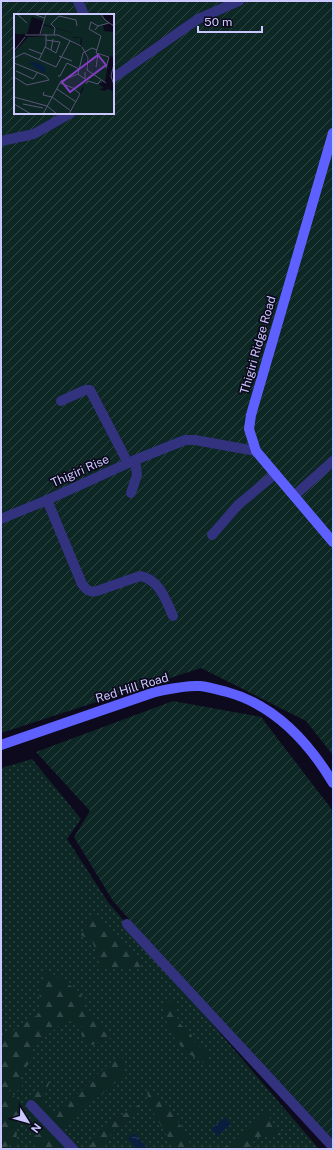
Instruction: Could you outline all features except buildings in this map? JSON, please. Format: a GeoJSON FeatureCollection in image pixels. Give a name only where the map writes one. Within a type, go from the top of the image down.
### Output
{"type":"FeatureCollection","features":[{"type":"Feature","properties":{"kind":"street"},"geometry":{"type":"LineString","coordinates":[[78,1],[84,14]]}},
{"type":"Feature","properties":{"kind":"street"},"geometry":{"type":"LineString","coordinates":[[114,77],[198,19],[239,1]]}},
{"type":"Feature","properties":{"kind":"street"},"geometry":{"type":"LineString","coordinates":[[1,141],[34,134],[69,114]]}},
{"type":"Feature","properties":{"kind":"street","name":"Thigiri Ridge Road"},"geometry":{"type":"LineString","coordinates":[[333,133],[251,415],[249,429],[256,451],[333,542]]}},
{"type":"Feature","properties":{"kind":"street"},"geometry":{"type":"LineString","coordinates":[[61,401],[85,390],[90,390],[132,462],[137,475],[131,493]]}},
{"type":"Feature","properties":{"kind":"street","name":"Thigiri Rise"},"geometry":{"type":"LineString","coordinates":[[173,616],[163,592],[146,577],[140,576],[97,592],[91,592],[88,590],[82,584],[47,500],[185,440],[195,440],[256,451]]}},
{"type":"Feature","properties":{"kind":"street"},"geometry":{"type":"LineString","coordinates":[[294,496],[333,461]]}},
{"type":"Feature","properties":{"kind":"street"},"geometry":{"type":"LineString","coordinates":[[212,535],[238,505],[275,474]]}},
{"type":"Feature","properties":{"kind":"street"},"geometry":{"type":"LineString","coordinates":[[1,519],[47,500]]}},
{"type":"Feature","properties":{"kind":"street","name":"Red Hill Road"},"geometry":{"type":"LineString","coordinates":[[1,745],[155,692],[180,687],[202,686],[240,696],[267,708],[287,724],[310,749],[333,783]]}},
{"type":"Feature","properties":{"kind":"street"},"geometry":{"type":"LineString","coordinates":[[127,924],[333,1147]]}},
{"type":"Feature","properties":{"kind":"street"},"geometry":{"type":"LineString","coordinates":[[31,1105],[73,1149]]}},
{"type":"Feature","properties":{"kind":"green space"},"geometry":{"type":"Polygon","coordinates":[[[1,1],[333,1],[333,755],[306,721],[201,668],[1,733],[1,1]]]}},
{"type":"Feature","properties":{"kind":"green space"},"geometry":{"type":"Polygon","coordinates":[[[173,701],[261,717],[333,811],[333,1149],[113,901],[74,837],[90,811],[36,752],[173,701]]]}},
{"type":"Feature","properties":{"kind":"green space"},"geometry":{"type":"Polygon","coordinates":[[[32,759],[81,819],[67,839],[108,902],[319,1149],[1,1149],[1,768],[32,759]]]}},
{"type":"Feature","properties":{"kind":"green space"},"geometry":{"type":"Polygon","coordinates":[[[93,912],[119,940],[139,956],[140,968],[102,968],[93,943],[81,935],[93,912]]]}},
{"type":"Feature","properties":{"kind":"green space"},"geometry":{"type":"Polygon","coordinates":[[[47,970],[80,992],[88,1015],[112,1037],[92,1045],[82,1039],[82,1026],[66,1020],[33,1047],[32,1060],[19,1075],[23,1090],[7,1090],[19,1101],[16,1143],[1,1149],[1,1041],[6,1035],[39,1014],[40,986],[47,970]]]}},
{"type":"Feature","properties":{"kind":"green space"},"geometry":{"type":"Polygon","coordinates":[[[174,999],[178,1022],[191,1034],[195,1043],[207,1051],[208,1065],[183,1049],[172,1034],[165,1017],[163,1006],[174,999]]]}},
{"type":"Feature","properties":{"kind":"green space"},"geometry":{"type":"Polygon","coordinates":[[[122,1055],[124,1075],[66,1125],[61,1149],[35,1149],[30,1121],[35,1090],[50,1080],[42,1105],[51,1112],[63,1108],[102,1070],[122,1055]]]}},
{"type":"Feature","properties":{"kind":"green space"},"geometry":{"type":"Polygon","coordinates":[[[146,1087],[174,1114],[192,1147],[196,1149],[175,1149],[150,1107],[146,1087]]]}},
{"type":"Feature","properties":{"kind":"green space"},"geometry":{"type":"Polygon","coordinates":[[[142,1103],[137,1114],[119,1125],[104,1141],[106,1149],[89,1149],[99,1129],[142,1103]]]}},
{"type":"Feature","properties":{"kind":"green space"},"geometry":{"type":"Polygon","coordinates":[[[266,1112],[281,1135],[258,1137],[246,1149],[223,1149],[247,1131],[266,1112]]]}},
{"type":"Feature","properties":{"kind":"water"},"geometry":{"type":"Polygon","coordinates":[[[225,1117],[231,1124],[217,1136],[211,1129],[225,1117]]]}},
{"type":"Feature","properties":{"kind":"water"},"geometry":{"type":"Polygon","coordinates":[[[134,1133],[147,1148],[146,1149],[138,1149],[128,1139],[134,1133]]]}}]}
